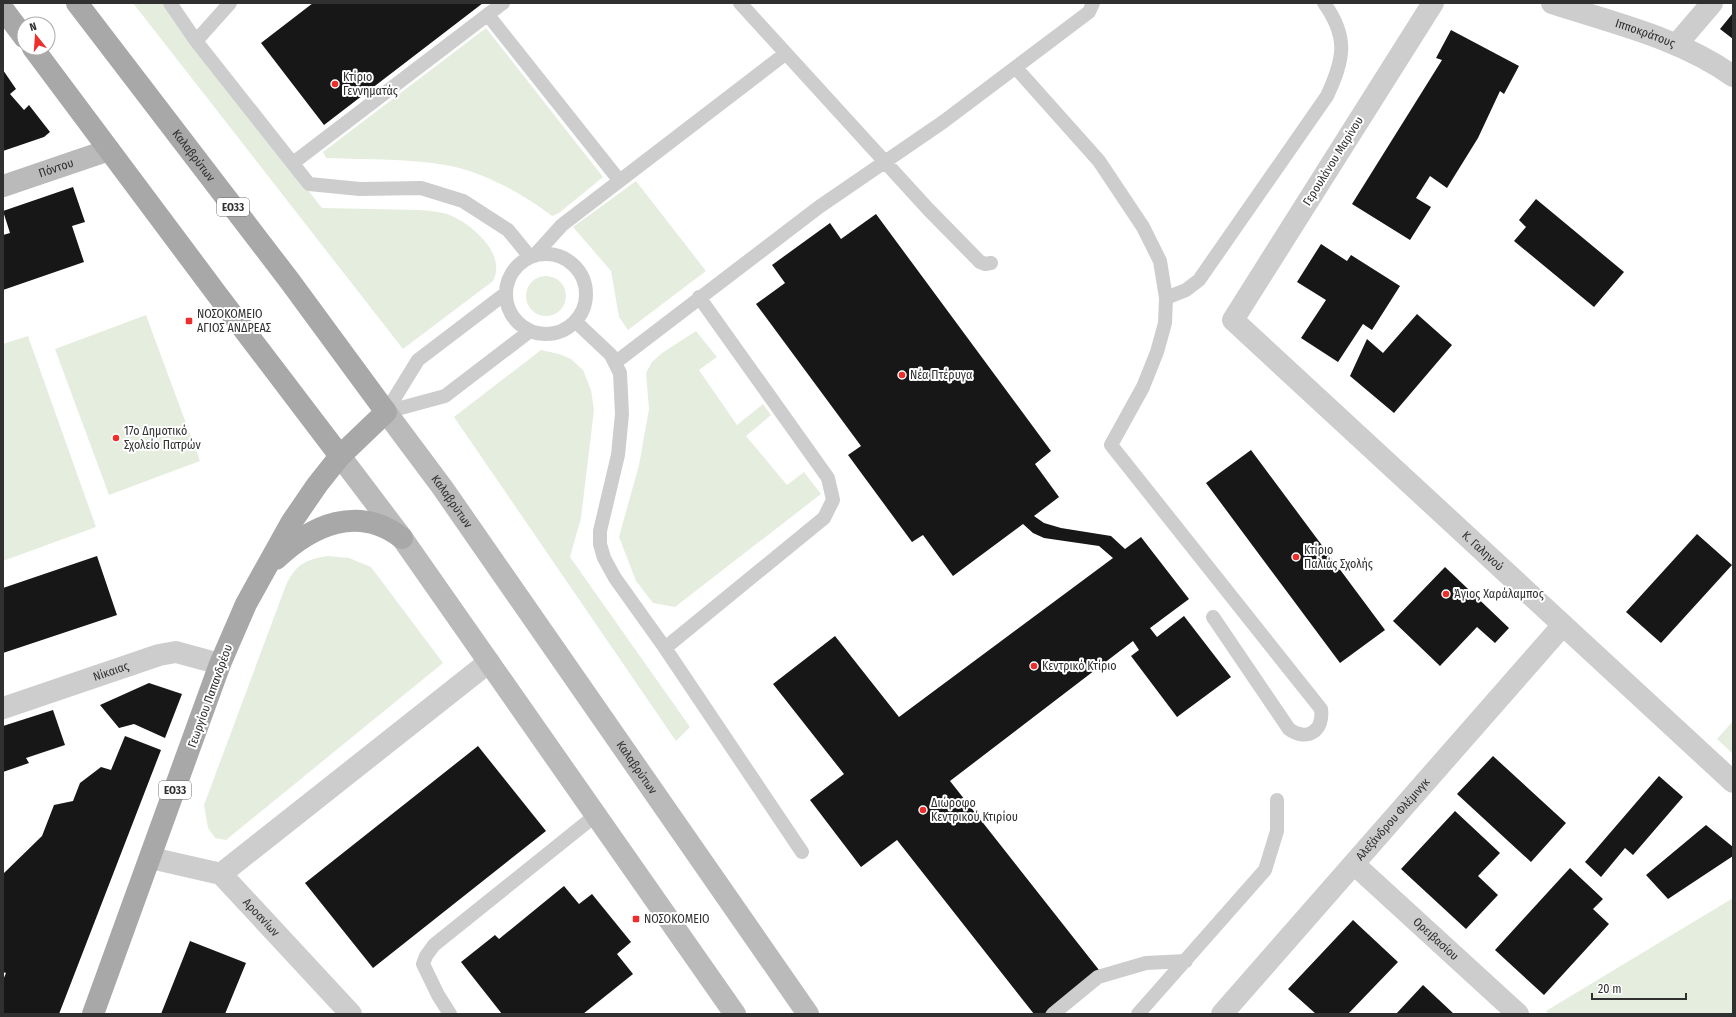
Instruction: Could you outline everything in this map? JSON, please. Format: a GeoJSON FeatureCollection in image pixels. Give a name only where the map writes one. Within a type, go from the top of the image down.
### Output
{"type":"FeatureCollection","features":[{"type":"Feature","properties":{"kind":"main road","name":"Καλαβρύτων"},"geometry":{"type":"LineString","coordinates":[[77,3],[289,280],[464,519],[808,1014]]}},
{"type":"Feature","properties":{"kind":"main road"},"geometry":{"type":"LineString","coordinates":[[3,9],[16,26]]}},
{"type":"Feature","properties":{"kind":"main road"},"geometry":{"type":"LineString","coordinates":[[38,56],[402,538],[735,1014]]}},
{"type":"Feature","properties":{"kind":"main road","name":"Πόντου"},"geometry":{"type":"LineString","coordinates":[[3,186],[109,150]]}},
{"type":"Feature","properties":{"kind":"main road","name":"Γεωργίου Παπανδρέου"},"geometry":{"type":"LineString","coordinates":[[93,1014],[151,858],[220,664],[244,611],[265,569],[306,500],[340,456],[386,412]]}},
{"type":"Feature","properties":{"kind":"main road"},"geometry":{"type":"LineString","coordinates":[[265,569],[285,550],[306,535],[344,520],[370,521],[391,530],[402,538]]}},
{"type":"Feature","properties":{"kind":"street","name":"Γερουλάνου Μαρίνου"},"geometry":{"type":"LineString","coordinates":[[1233,320],[1432,3]]}},
{"type":"Feature","properties":{"kind":"street","name":"Ιπποκράτους"},"geometry":{"type":"LineString","coordinates":[[1552,3],[1677,44],[1699,54],[1733,76]]}},
{"type":"Feature","properties":{"kind":"street"},"geometry":{"type":"LineString","coordinates":[[1677,44],[1712,3]]}},
{"type":"Feature","properties":{"kind":"street","name":"Κ. Γαληνού"},"geometry":{"type":"LineString","coordinates":[[1233,320],[1733,782]]}},
{"type":"Feature","properties":{"kind":"street","name":"Αλεξάνδρου Φλέμινγκ"},"geometry":{"type":"LineString","coordinates":[[1222,1014],[1563,625]]}},
{"type":"Feature","properties":{"kind":"street","name":"Νίκαιας"},"geometry":{"type":"LineString","coordinates":[[3,708],[159,655],[176,652],[220,664]]}},
{"type":"Feature","properties":{"kind":"street"},"geometry":{"type":"LineString","coordinates":[[151,858],[221,874],[489,662]]}},
{"type":"Feature","properties":{"kind":"street","name":"Ορειβασίου"},"geometry":{"type":"LineString","coordinates":[[1354,864],[1518,1014]]}},
{"type":"Feature","properties":{"kind":"street","name":"Αροανίων"},"geometry":{"type":"LineString","coordinates":[[221,874],[351,1014]]}},
{"type":"Feature","properties":{"kind":"lane"},"geometry":{"type":"LineString","coordinates":[[170,3],[196,41],[309,184],[360,189],[421,188],[463,201],[508,230],[532,257]]}},
{"type":"Feature","properties":{"kind":"lane"},"geometry":{"type":"LineString","coordinates":[[196,41],[230,3]]}},
{"type":"Feature","properties":{"kind":"lane"},"geometry":{"type":"LineString","coordinates":[[293,163],[503,3]]}},
{"type":"Feature","properties":{"kind":"lane"},"geometry":{"type":"LineString","coordinates":[[740,3],[928,209],[980,262],[985,264],[991,262]]}},
{"type":"Feature","properties":{"kind":"lane"},"geometry":{"type":"LineString","coordinates":[[616,362],[699,297],[819,207],[886,162],[1016,68],[1089,12],[1092,3]]}},
{"type":"Feature","properties":{"kind":"lane"},"geometry":{"type":"LineString","coordinates":[[1166,298],[1186,290],[1199,280],[1328,96],[1339,70],[1342,47],[1339,29],[1324,3]]}},
{"type":"Feature","properties":{"kind":"lane"},"geometry":{"type":"LineString","coordinates":[[488,15],[619,180]]}},
{"type":"Feature","properties":{"kind":"lane"},"geometry":{"type":"LineString","coordinates":[[532,257],[547,254],[560,256],[572,263],[580,273],[586,285],[586,298],[583,311],[576,322],[564,330],[554,334],[544,335],[530,331],[520,325],[512,316],[507,305],[506,293],[508,281],[514,269],[532,257],[562,225],[785,54]]}},
{"type":"Feature","properties":{"kind":"lane"},"geometry":{"type":"LineString","coordinates":[[1016,68],[1099,161],[1144,227],[1160,261],[1166,298],[1165,323],[1143,387],[1111,445],[1321,709],[1322,718],[1320,725],[1314,732],[1306,735],[1295,734],[1289,729],[1213,617]]}},
{"type":"Feature","properties":{"kind":"lane"},"geometry":{"type":"LineString","coordinates":[[386,412],[418,360],[506,293]]}},
{"type":"Feature","properties":{"kind":"lane"},"geometry":{"type":"LineString","coordinates":[[665,648],[824,518],[833,500],[828,478],[699,297]]}},
{"type":"Feature","properties":{"kind":"lane"},"geometry":{"type":"LineString","coordinates":[[576,322],[608,352],[616,362],[620,373],[621,423],[618,455],[600,531],[600,544],[609,570],[665,648],[802,852]]}},
{"type":"Feature","properties":{"kind":"lane"},"geometry":{"type":"LineString","coordinates":[[386,412],[445,396],[530,331]]}},
{"type":"Feature","properties":{"kind":"lane"},"geometry":{"type":"LineString","coordinates":[[1138,1014],[1265,870],[1277,831],[1277,800]]}},
{"type":"Feature","properties":{"kind":"lane"},"geometry":{"type":"LineString","coordinates":[[450,1014],[438,995],[423,964],[426,956],[434,945],[596,815]]}},
{"type":"Feature","properties":{"kind":"lane"},"geometry":{"type":"LineString","coordinates":[[1053,1014],[1098,977],[1146,963],[1186,961]]}},
{"type":"Feature","properties":{"kind":"green space"},"geometry":{"type":"Polygon","coordinates":[[[133,3],[162,3],[322,208],[420,210],[448,214],[472,229],[487,244],[493,253],[496,262],[496,272],[493,281],[403,349],[133,3]]]}},
{"type":"Feature","properties":{"kind":"green space"},"geometry":{"type":"Polygon","coordinates":[[[486,28],[603,177],[559,213],[552,216],[530,200],[491,179],[464,169],[436,163],[405,160],[326,158],[323,152],[486,28]]]}},
{"type":"Feature","properties":{"kind":"green space"},"geometry":{"type":"Polygon","coordinates":[[[636,181],[706,271],[628,330],[619,317],[611,271],[573,227],[636,181]]]}},
{"type":"Feature","properties":{"kind":"green space"},"geometry":{"type":"Polygon","coordinates":[[[542,276],[550,276],[557,279],[563,285],[566,296],[563,307],[557,313],[550,316],[542,316],[535,313],[529,307],[526,300],[526,292],[529,285],[535,279],[542,276]]]}},
{"type":"Feature","properties":{"kind":"green space"},"geometry":{"type":"Polygon","coordinates":[[[146,315],[200,461],[109,495],[55,349],[146,315]]]}},
{"type":"Feature","properties":{"kind":"green space"},"geometry":{"type":"Polygon","coordinates":[[[696,331],[717,357],[699,370],[737,425],[763,404],[771,415],[746,436],[787,485],[804,472],[821,494],[675,607],[653,603],[636,581],[619,537],[639,465],[649,409],[646,373],[652,362],[662,353],[696,331]]]}},
{"type":"Feature","properties":{"kind":"green space"},"geometry":{"type":"Polygon","coordinates":[[[28,336],[96,527],[3,561],[3,344],[28,336]]]}},
{"type":"Feature","properties":{"kind":"green space"},"geometry":{"type":"Polygon","coordinates":[[[541,350],[559,354],[571,359],[583,370],[591,390],[594,410],[581,518],[570,557],[690,727],[676,741],[454,417],[541,350]]]}},
{"type":"Feature","properties":{"kind":"green space"},"geometry":{"type":"Polygon","coordinates":[[[327,556],[349,558],[371,567],[443,663],[226,840],[215,838],[208,828],[204,805],[286,585],[294,572],[302,564],[313,559],[327,556]]]}},
{"type":"Feature","properties":{"kind":"green space"},"geometry":{"type":"Polygon","coordinates":[[[1733,721],[1733,754],[1717,739],[1733,721]]]}},
{"type":"Feature","properties":{"kind":"green space"},"geometry":{"type":"Polygon","coordinates":[[[1733,898],[1733,1014],[1549,1014],[1546,1011],[1733,898]]]}},
{"type":"Feature","properties":{"kind":"building","name":"Κτίριο Γεννηματάς"},"geometry":{"type":"Polygon","coordinates":[[[313,3],[483,3],[324,125],[261,43],[313,3]]]}},
{"type":"Feature","properties":{"kind":"building"},"geometry":{"type":"Polygon","coordinates":[[[1733,13],[1733,39],[1720,29],[1733,13]]]}},
{"type":"Feature","properties":{"kind":"building"},"geometry":{"type":"Polygon","coordinates":[[[1451,30],[1519,66],[1504,94],[1500,91],[1478,138],[1447,188],[1430,176],[1416,198],[1431,207],[1410,240],[1352,204],[1442,60],[1436,58],[1451,30]]]}},
{"type":"Feature","properties":{"kind":"building"},"geometry":{"type":"Polygon","coordinates":[[[3,70],[16,89],[10,94],[24,110],[29,105],[50,132],[44,137],[3,151],[3,70]]]}},
{"type":"Feature","properties":{"kind":"building"},"geometry":{"type":"Polygon","coordinates":[[[73,187],[85,222],[72,226],[84,262],[3,290],[3,235],[10,233],[3,211],[73,187]]]}},
{"type":"Feature","properties":{"kind":"building"},"geometry":{"type":"Polygon","coordinates":[[[1536,199],[1624,272],[1594,307],[1514,241],[1526,227],[1519,220],[1536,199]]]}},
{"type":"Feature","properties":{"kind":"building"},"geometry":{"type":"Polygon","coordinates":[[[876,214],[1051,451],[1035,464],[1059,497],[1034,516],[1044,523],[1061,528],[1111,536],[1125,549],[1141,537],[1189,599],[1150,628],[1157,637],[1184,616],[1231,677],[1177,717],[1131,656],[1139,650],[1133,641],[950,781],[1099,970],[1044,1014],[1034,1014],[897,840],[861,867],[810,800],[844,774],[773,684],[835,636],[899,717],[1113,558],[1099,546],[1044,538],[1033,533],[1023,524],[953,576],[923,535],[912,542],[848,455],[861,446],[756,304],[785,283],[772,265],[830,223],[841,239],[876,214]]]}},
{"type":"Feature","properties":{"kind":"building"},"geometry":{"type":"Polygon","coordinates":[[[1321,244],[1347,261],[1351,255],[1400,286],[1372,330],[1363,324],[1338,362],[1301,338],[1326,300],[1297,282],[1321,244]]]}},
{"type":"Feature","properties":{"kind":"building"},"geometry":{"type":"Polygon","coordinates":[[[1417,314],[1452,345],[1394,413],[1350,376],[1367,339],[1383,353],[1417,314]]]}},
{"type":"Feature","properties":{"kind":"building","name":"Κτίριο Παλιάς Σχολής"},"geometry":{"type":"Polygon","coordinates":[[[1251,450],[1385,630],[1340,663],[1206,483],[1251,450]]]}},
{"type":"Feature","properties":{"kind":"building"},"geometry":{"type":"Polygon","coordinates":[[[1697,534],[1732,565],[1661,643],[1626,612],[1697,534]]]}},
{"type":"Feature","properties":{"kind":"building"},"geometry":{"type":"Polygon","coordinates":[[[97,556],[117,615],[3,653],[3,588],[97,556]]]}},
{"type":"Feature","properties":{"kind":"building","name":"Άγιος Χαράλαμπος"},"geometry":{"type":"Polygon","coordinates":[[[1445,567],[1509,628],[1495,643],[1477,627],[1440,666],[1393,621],[1445,567]]]}},
{"type":"Feature","properties":{"kind":"building"},"geometry":{"type":"Polygon","coordinates":[[[149,683],[182,694],[165,738],[134,724],[119,728],[100,705],[149,683]]]}},
{"type":"Feature","properties":{"kind":"building"},"geometry":{"type":"Polygon","coordinates":[[[53,710],[65,745],[26,758],[29,763],[3,772],[3,726],[53,710]]]}},
{"type":"Feature","properties":{"kind":"building"},"geometry":{"type":"Polygon","coordinates":[[[125,736],[161,750],[59,1014],[3,1014],[3,980],[6,973],[3,972],[3,874],[42,836],[54,805],[73,801],[80,783],[101,767],[111,770],[125,736]]]}},
{"type":"Feature","properties":{"kind":"building"},"geometry":{"type":"Polygon","coordinates":[[[478,746],[546,831],[373,968],[305,883],[478,746]]]}},
{"type":"Feature","properties":{"kind":"building"},"geometry":{"type":"Polygon","coordinates":[[[1493,756],[1566,823],[1531,862],[1457,794],[1493,756]]]}},
{"type":"Feature","properties":{"kind":"building"},"geometry":{"type":"Polygon","coordinates":[[[1659,776],[1683,797],[1633,855],[1625,848],[1601,877],[1585,862],[1659,776]]]}},
{"type":"Feature","properties":{"kind":"building"},"geometry":{"type":"Polygon","coordinates":[[[1455,811],[1500,853],[1478,876],[1498,895],[1466,929],[1401,869],[1455,811]]]}},
{"type":"Feature","properties":{"kind":"building"},"geometry":{"type":"Polygon","coordinates":[[[1706,825],[1733,847],[1733,856],[1668,899],[1646,875],[1706,825]]]}},
{"type":"Feature","properties":{"kind":"building"},"geometry":{"type":"Polygon","coordinates":[[[1570,868],[1603,899],[1593,909],[1609,924],[1544,995],[1495,950],[1570,868]]]}},
{"type":"Feature","properties":{"kind":"building"},"geometry":{"type":"Polygon","coordinates":[[[564,886],[579,904],[592,894],[631,942],[617,954],[633,974],[583,1014],[502,1014],[461,962],[495,935],[499,939],[564,886]]]}},
{"type":"Feature","properties":{"kind":"building"},"geometry":{"type":"Polygon","coordinates":[[[1353,920],[1398,962],[1348,1014],[1316,1014],[1288,989],[1353,920]]]}},
{"type":"Feature","properties":{"kind":"building"},"geometry":{"type":"Polygon","coordinates":[[[190,941],[246,963],[225,1014],[161,1014],[190,941]]]}},
{"type":"Feature","properties":{"kind":"building"},"geometry":{"type":"Polygon","coordinates":[[[1423,985],[1454,1014],[1396,1014],[1423,985]]]}},
{"type":"Feature","properties":{"kind":"place","name":"Κτίριο Γεννηματάς"},"geometry":{"type":"Point","coordinates":[335,84]}},
{"type":"Feature","properties":{"kind":"place","name":"ΝΟΣΟΚΟΜΕΙΟ ΑΓΙΟΣ ΑΝΔΡΕΑΣ"},"geometry":{"type":"Point","coordinates":[189,321]}},
{"type":"Feature","properties":{"kind":"place","name":"Νέα Πτέρυγα"},"geometry":{"type":"Point","coordinates":[902,375]}},
{"type":"Feature","properties":{"kind":"place","name":"17ο Δημοτικό Σχολείο Πατρών"},"geometry":{"type":"Point","coordinates":[116,438]}},
{"type":"Feature","properties":{"kind":"place","name":"Κτίριο Παλιάς Σχολής"},"geometry":{"type":"Point","coordinates":[1296,557]}},
{"type":"Feature","properties":{"kind":"place","name":"Άγιος Χαράλαμπος"},"geometry":{"type":"Point","coordinates":[1446,594]}},
{"type":"Feature","properties":{"kind":"place","name":"Κεντρικό Κτίριο"},"geometry":{"type":"Point","coordinates":[1034,666]}},
{"type":"Feature","properties":{"kind":"place","name":"Διώροφο Κεντρικού Κτιρίου"},"geometry":{"type":"Point","coordinates":[923,810]}},
{"type":"Feature","properties":{"kind":"place","name":"ΝΟΣΟΚΟΜΕΙΟ"},"geometry":{"type":"Point","coordinates":[636,919]}}]}
